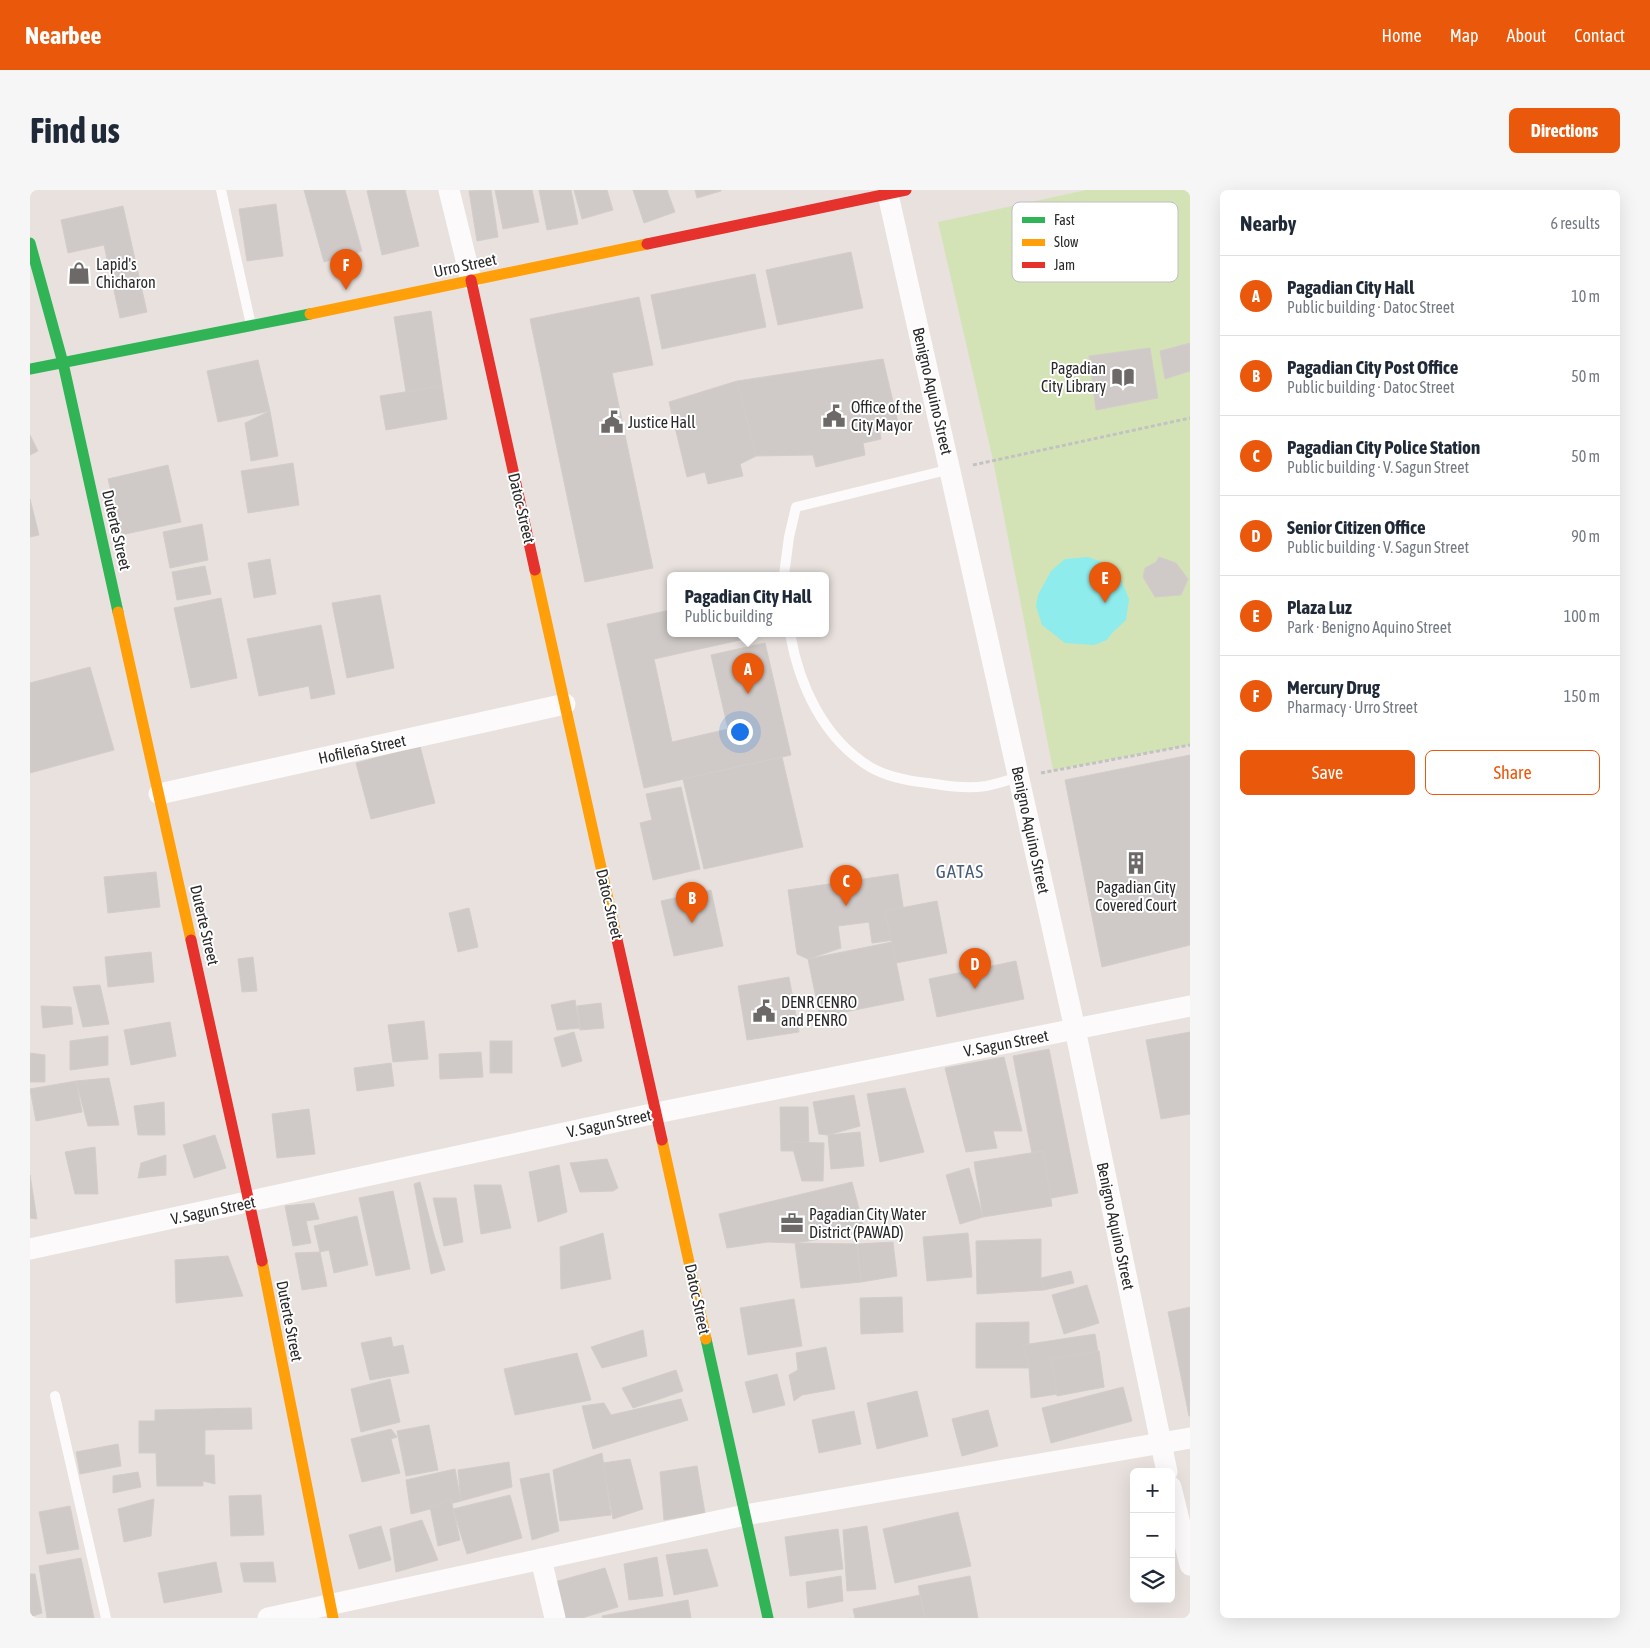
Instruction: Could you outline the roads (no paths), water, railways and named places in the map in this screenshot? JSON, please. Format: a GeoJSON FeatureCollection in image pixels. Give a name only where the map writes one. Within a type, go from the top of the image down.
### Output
{"type":"FeatureCollection","features":[{"type":"Feature","properties":{"kind":"street","name":"Datoc Street"},"geometry":{"type":"LineString","coordinates":[[449,190],[472,280],[768,1618]]}},
{"type":"Feature","properties":{"kind":"street","name":"Urro Street"},"geometry":{"type":"LineString","coordinates":[[30,369],[251,326],[893,191]]}},
{"type":"Feature","properties":{"kind":"street","name":"Benigno Aquino Street"},"geometry":{"type":"LineString","coordinates":[[893,191],[951,470],[1075,1029],[1167,1468]]}},
{"type":"Feature","properties":{"kind":"street","name":"Duterte Street"},"geometry":{"type":"LineString","coordinates":[[30,243],[63,363],[250,1202],[332,1612]]}},
{"type":"Feature","properties":{"kind":"street","name":"Hofileña Street"},"geometry":{"type":"LineString","coordinates":[[159,794],[566,704]]}},
{"type":"Feature","properties":{"kind":"street","name":"V. Sagun Street"},"geometry":{"type":"LineString","coordinates":[[30,1249],[656,1113],[1190,1006]]}},
{"type":"Feature","properties":{"kind":"street"},"geometry":{"type":"LineString","coordinates":[[268,1618],[332,1612],[541,1558],[745,1515],[1190,1438]]}},
{"type":"Feature","properties":{"kind":"street"},"geometry":{"type":"LineString","coordinates":[[1175,1503],[1190,1564]]}},
{"type":"Feature","properties":{"kind":"street"},"geometry":{"type":"LineString","coordinates":[[541,1558],[555,1618]]}},
{"type":"Feature","properties":{"kind":"lane"},"geometry":{"type":"LineString","coordinates":[[221,190],[251,326]]}},
{"type":"Feature","properties":{"kind":"lane"},"geometry":{"type":"LineString","coordinates":[[784,572],[789,537],[796,507],[951,470]]}},
{"type":"Feature","properties":{"kind":"lane"},"geometry":{"type":"LineString","coordinates":[[791,637],[801,677],[818,714],[840,743],[870,767],[903,780],[949,787],[985,786],[1019,777]]}},
{"type":"Feature","properties":{"kind":"lane"},"geometry":{"type":"LineString","coordinates":[[55,1396],[106,1618]]}},
{"type":"Feature","properties":{"kind":"water"},"geometry":{"type":"Polygon","coordinates":[[[1088,557],[1102,562],[1119,575],[1129,599],[1126,620],[1107,640],[1094,645],[1065,643],[1042,625],[1036,606],[1038,595],[1051,571],[1065,559],[1088,557]]]}},
{"type":"Feature","properties":{"kind":"place","name":"Lapid's Chicharon"},"geometry":{"type":"Point","coordinates":[79,273]}},
{"type":"Feature","properties":{"kind":"place","name":"Mercury Drug"},"geometry":{"type":"Point","coordinates":[346,290]}},
{"type":"Feature","properties":{"kind":"place","name":"Pagadian City Library"},"geometry":{"type":"Point","coordinates":[1123,377]}},
{"type":"Feature","properties":{"kind":"place","name":"Office of the City Mayor"},"geometry":{"type":"Point","coordinates":[834,416]}},
{"type":"Feature","properties":{"kind":"place","name":"Justice Hall"},"geometry":{"type":"Point","coordinates":[612,422]}},
{"type":"Feature","properties":{"kind":"place","name":"Plaza Luz"},"geometry":{"type":"Point","coordinates":[1105,603]}},
{"type":"Feature","properties":{"kind":"place","name":"Pagadian City Hall"},"geometry":{"type":"Point","coordinates":[748,694]}},
{"type":"Feature","properties":{"kind":"place","name":"Pagadian City Covered Court"},"geometry":{"type":"Point","coordinates":[1136,863]}},
{"type":"Feature","properties":{"kind":"place","name":"Pagadian City Police Station"},"geometry":{"type":"Point","coordinates":[846,906]}},
{"type":"Feature","properties":{"kind":"place","name":"Pagadian City Post Office"},"geometry":{"type":"Point","coordinates":[692,923]}},
{"type":"Feature","properties":{"kind":"place","name":"Senior Citizen Office"},"geometry":{"type":"Point","coordinates":[975,989]}},
{"type":"Feature","properties":{"kind":"place","name":"DENR CENRO and PENRO"},"geometry":{"type":"Point","coordinates":[764,1011]}},
{"type":"Feature","properties":{"kind":"place","name":"Pagadian City Water District (PAWAD)"},"geometry":{"type":"Point","coordinates":[792,1223]}},
{"type":"Feature","properties":{"kind":"district","name":"GATAS"},"geometry":{"type":"Point","coordinates":[960,871]}}]}
